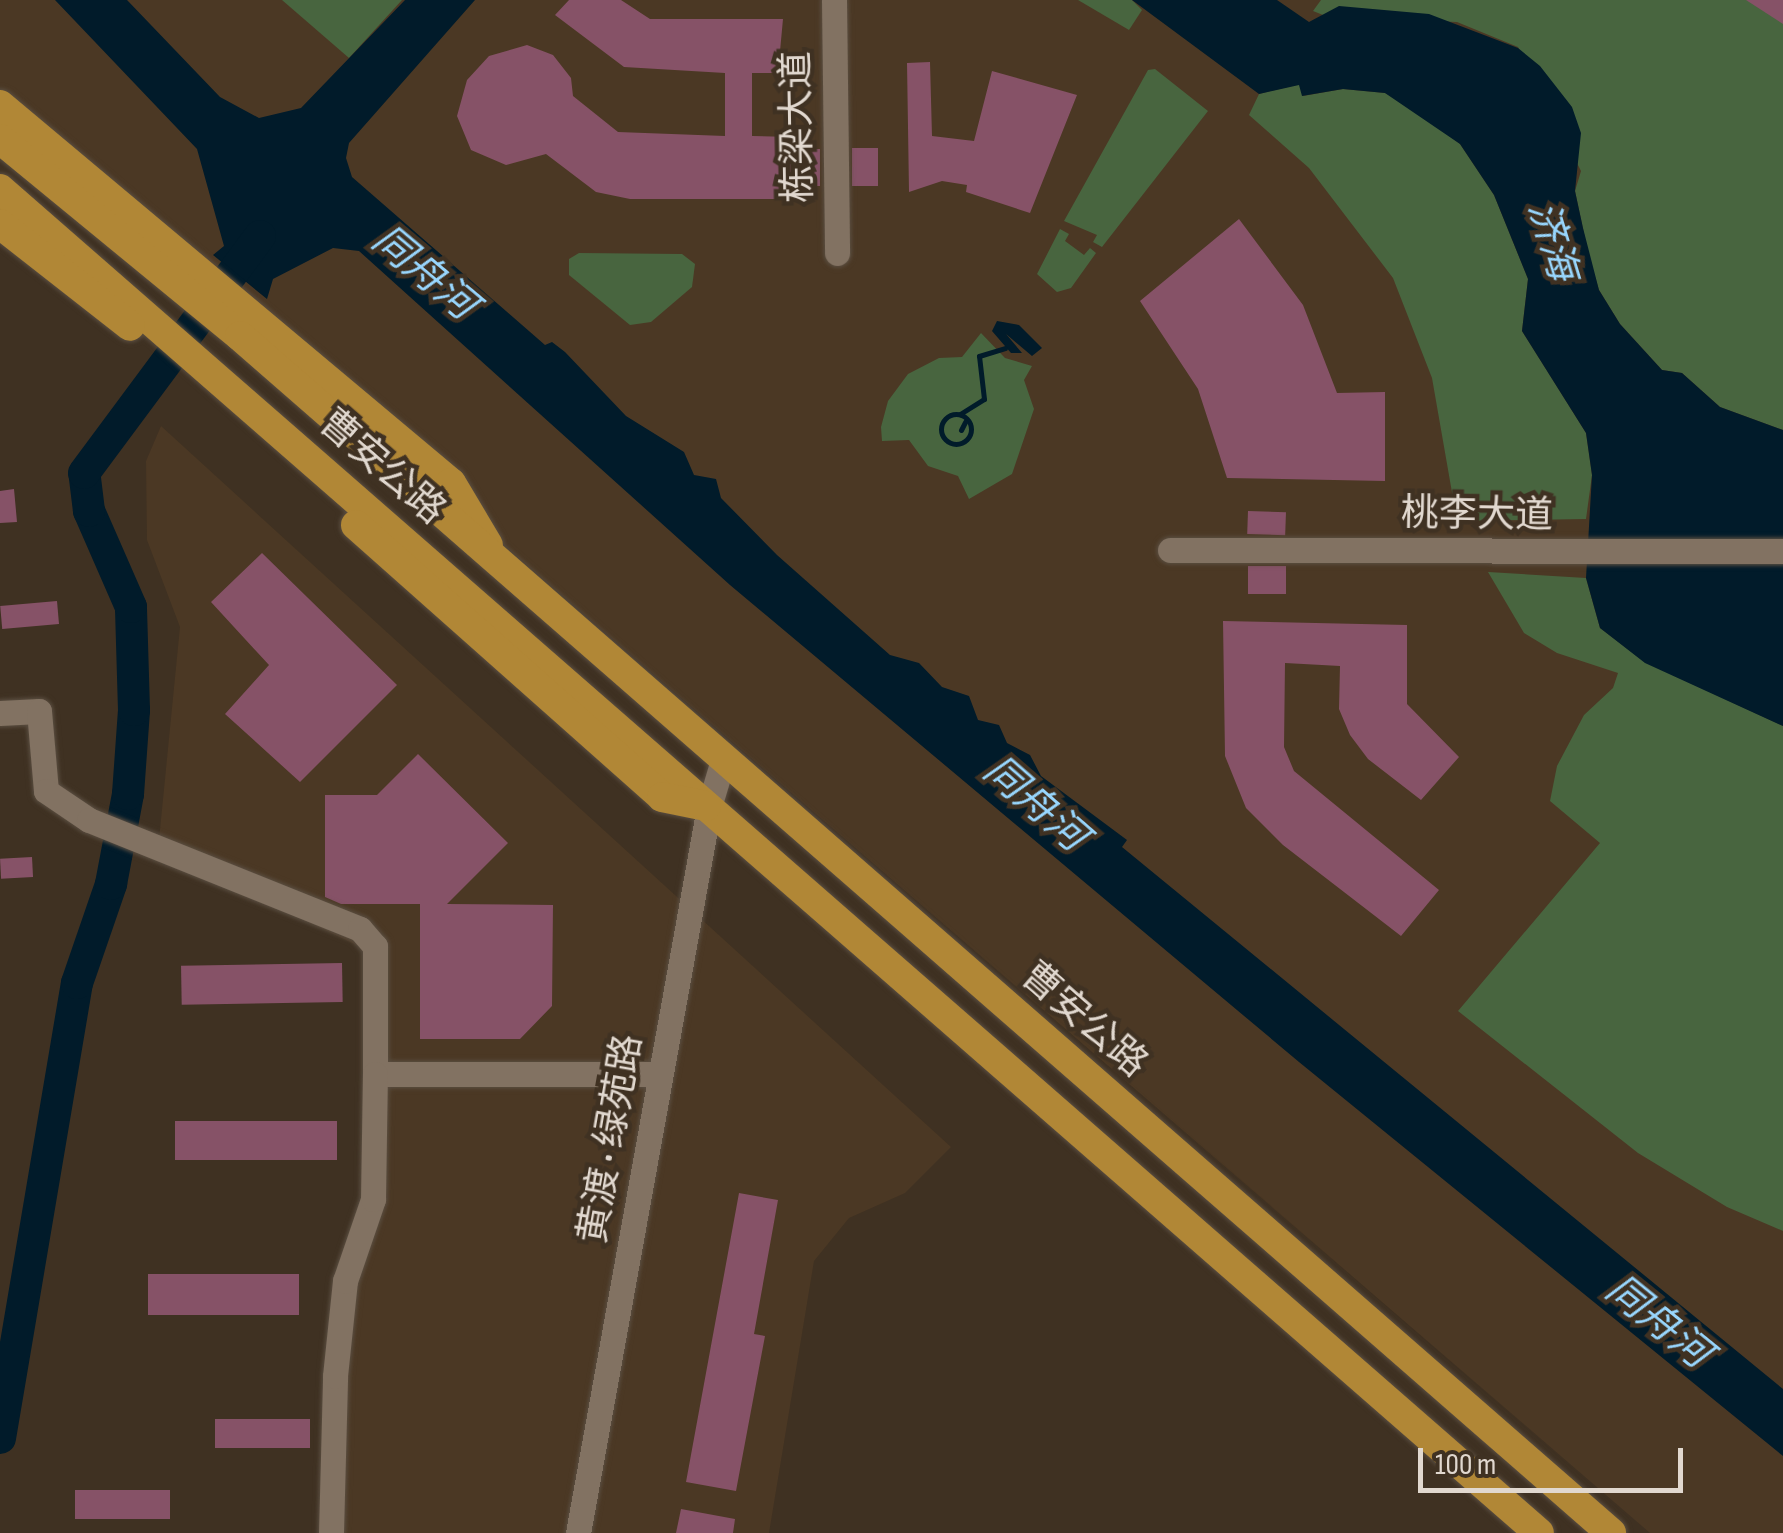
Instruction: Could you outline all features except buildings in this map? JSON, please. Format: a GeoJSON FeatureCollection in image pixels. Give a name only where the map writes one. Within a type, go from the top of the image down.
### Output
{"type":"FeatureCollection","features":[{"type":"Feature","properties":{"kind":"highway","name":"曹安公路"},"geometry":{"type":"LineString","coordinates":[[0,106],[250,328],[503,569],[1612,1533]]}},
{"type":"Feature","properties":{"kind":"highway","name":"曹安公路"},"geometry":{"type":"LineString","coordinates":[[0,139],[183,270]]}},
{"type":"Feature","properties":{"kind":"highway","name":"曹安公路"},"geometry":{"type":"LineString","coordinates":[[0,190],[142,324],[708,807],[1539,1533]]}},
{"type":"Feature","properties":{"kind":"highway","name":"曹安公路"},"geometry":{"type":"LineString","coordinates":[[0,224],[142,324]]}},
{"type":"Feature","properties":{"kind":"street","name":"栋梁大道"},"geometry":{"type":"LineString","coordinates":[[834,0],[837,253]]}},
{"type":"Feature","properties":{"kind":"street","name":"桃李大道"},"geometry":{"type":"LineString","coordinates":[[1170,550],[1572,554],[1783,551]]}},
{"type":"Feature","properties":{"kind":"street"},"geometry":{"type":"LineString","coordinates":[[0,713],[39,711],[46,791],[88,820],[360,929],[376,946],[372,1200],[345,1280],[335,1376],[330,1533]]}},
{"type":"Feature","properties":{"kind":"street","name":"黄渡 • 绿苑路"},"geometry":{"type":"LineString","coordinates":[[578,1533],[708,807],[724,760]]}},
{"type":"Feature","properties":{"kind":"street"},"geometry":{"type":"LineString","coordinates":[[376,1074],[660,1074]]}},
{"type":"Feature","properties":{"kind":"shaded area"},"geometry":{"type":"Polygon","coordinates":[[[0,0],[1783,0],[1783,1533],[1650,1533],[98,195],[0,120],[0,0]]]}},
{"type":"Feature","properties":{"kind":"shaded area"},"geometry":{"type":"Polygon","coordinates":[[[161,426],[951,1147],[905,1193],[849,1218],[814,1261],[769,1533],[327,1533],[363,1237],[373,953],[158,850],[180,627],[147,540],[146,461],[161,426]]]}},
{"type":"Feature","properties":{"kind":"green space"},"geometry":{"type":"Polygon","coordinates":[[[282,0],[402,0],[349,58],[282,0]]]}},
{"type":"Feature","properties":{"kind":"green space"},"geometry":{"type":"Polygon","coordinates":[[[1078,0],[1132,0],[1142,10],[1129,30],[1078,0]]]}},
{"type":"Feature","properties":{"kind":"green space"},"geometry":{"type":"Polygon","coordinates":[[[1321,0],[1783,0],[1783,430],[1720,407],[1682,373],[1662,370],[1620,324],[1599,290],[1589,257],[1575,191],[1581,171],[1518,47],[1457,22],[1328,17],[1313,11],[1321,0]]]}},
{"type":"Feature","properties":{"kind":"green space"},"geometry":{"type":"Polygon","coordinates":[[[1155,69],[1208,111],[1102,247],[1093,242],[1097,235],[1064,221],[1148,70],[1155,69]]]}},
{"type":"Feature","properties":{"kind":"green space"},"geometry":{"type":"Polygon","coordinates":[[[1300,84],[1303,96],[1343,89],[1385,93],[1418,111],[1460,144],[1494,195],[1528,279],[1522,331],[1586,433],[1592,475],[1586,519],[1457,521],[1432,378],[1393,278],[1309,168],[1249,115],[1259,94],[1300,84]]]}},
{"type":"Feature","properties":{"kind":"green space"},"geometry":{"type":"Polygon","coordinates":[[[1060,229],[1069,234],[1065,241],[1084,255],[1090,248],[1096,253],[1071,288],[1057,292],[1037,274],[1060,229]]]}},
{"type":"Feature","properties":{"kind":"green space"},"geometry":{"type":"Polygon","coordinates":[[[579,253],[682,254],[695,264],[692,287],[651,322],[630,325],[569,275],[569,259],[579,253]]]}},
{"type":"Feature","properties":{"kind":"green space"},"geometry":{"type":"Polygon","coordinates":[[[981,333],[1005,358],[1032,366],[1024,380],[1034,409],[1012,474],[969,499],[958,476],[928,466],[909,440],[882,441],[881,427],[888,401],[908,374],[939,358],[962,357],[981,333]]]}},
{"type":"Feature","properties":{"kind":"green space"},"geometry":{"type":"Polygon","coordinates":[[[1488,572],[1586,578],[1600,628],[1645,662],[1783,726],[1783,1231],[1727,1207],[1638,1153],[1458,1011],[1600,843],[1550,801],[1557,766],[1584,715],[1613,688],[1618,673],[1557,653],[1524,633],[1488,572]]]}},
{"type":"Feature","properties":{"kind":"water","name":"同舟河"},"geometry":{"type":"Polygon","coordinates":[[[55,0],[127,0],[220,97],[259,118],[301,108],[405,0],[475,0],[349,143],[346,158],[352,177],[545,345],[552,342],[565,352],[626,416],[684,452],[694,475],[716,479],[721,498],[777,555],[890,655],[919,663],[942,687],[969,696],[978,720],[999,725],[1007,743],[1030,755],[1041,776],[1127,840],[1122,847],[1783,1389],[1783,1456],[1299,1062],[730,585],[359,251],[333,248],[273,279],[267,299],[213,255],[224,246],[197,149],[55,0]]]}},
{"type":"Feature","properties":{"kind":"water","name":"济海"},"geometry":{"type":"Polygon","coordinates":[[[1132,0],[1277,0],[1309,22],[1339,6],[1429,14],[1518,48],[1540,66],[1572,107],[1581,133],[1575,191],[1599,290],[1620,324],[1662,370],[1682,373],[1720,407],[1783,430],[1783,726],[1645,663],[1600,628],[1586,578],[1592,475],[1586,433],[1522,331],[1528,279],[1494,195],[1460,144],[1385,93],[1343,89],[1302,96],[1299,85],[1259,94],[1132,0]]]}},
{"type":"Feature","properties":{"kind":"water"},"geometry":{"type":"Polygon","coordinates":[[[997,321],[1019,325],[1042,348],[1032,356],[1006,334],[1022,353],[1011,353],[992,331],[997,321]]]}},
{"type":"Feature","properties":{"kind":"waterway"},"geometry":{"type":"LineString","coordinates":[[0,1438],[77,983],[111,884],[128,794],[134,710],[131,607],[89,511],[84,473],[260,236]]}},
{"type":"Feature","properties":{"kind":"waterway"},"geometry":{"type":"LineString","coordinates":[[960,414],[984,399],[979,356],[1005,348]]}},
{"type":"Feature","properties":{"kind":"waterway"},"geometry":{"type":"LineString","coordinates":[[956,414],[966,419],[971,429],[966,439],[956,444],[946,439],[941,429],[946,419],[956,414]]}},
{"type":"Feature","properties":{"kind":"waterway"},"geometry":{"type":"LineString","coordinates":[[961,430],[965,422]]}}]}
